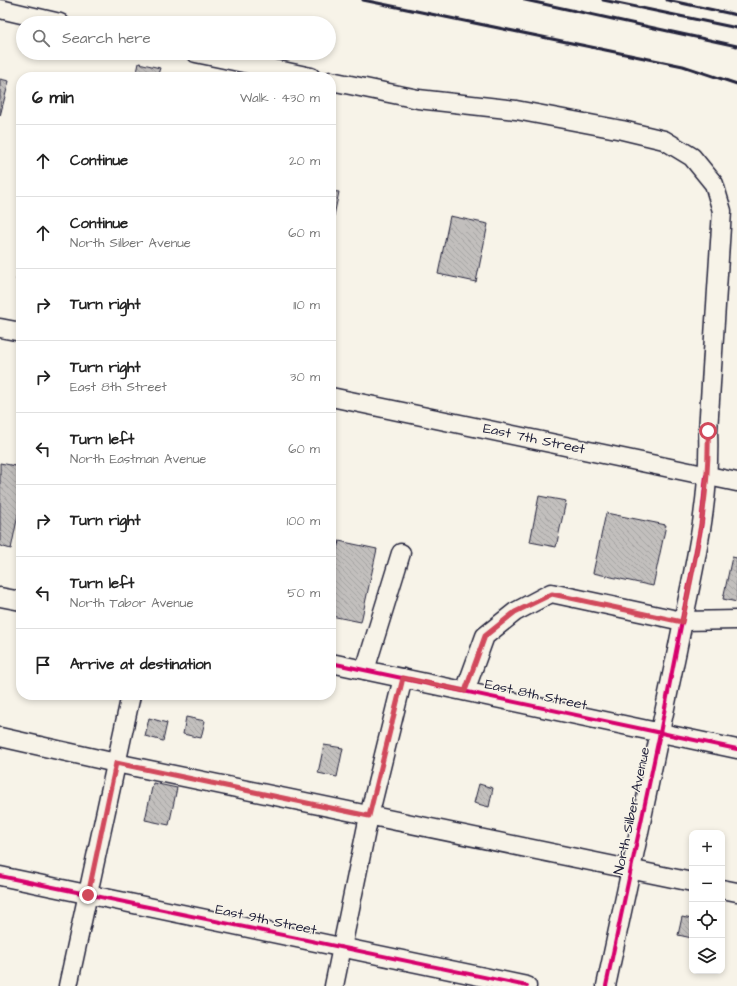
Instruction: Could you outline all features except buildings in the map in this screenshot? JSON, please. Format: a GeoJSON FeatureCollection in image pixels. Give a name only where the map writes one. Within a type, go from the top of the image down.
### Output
{"type":"FeatureCollection","features":[{"type":"Feature","properties":{"kind":"street"},"geometry":{"type":"LineString","coordinates":[[0,9],[30,16]]}},
{"type":"Feature","properties":{"kind":"street"},"geometry":{"type":"LineString","coordinates":[[223,60],[270,72]]}},
{"type":"Feature","properties":{"kind":"street","name":"North Silber Avenue"},"geometry":{"type":"LineString","coordinates":[[336,82],[418,99],[516,110],[622,130],[664,140],[692,157],[714,184],[722,211],[708,431],[709,454],[701,528],[660,733],[606,986]]}},
{"type":"Feature","properties":{"kind":"street"},"geometry":{"type":"LineString","coordinates":[[0,328],[16,331]]}},
{"type":"Feature","properties":{"kind":"street","name":"East 7th Street"},"geometry":{"type":"LineString","coordinates":[[336,398],[737,482]]}},
{"type":"Feature","properties":{"kind":"street"},"geometry":{"type":"LineString","coordinates":[[365,670],[401,553]]}},
{"type":"Feature","properties":{"kind":"street"},"geometry":{"type":"LineString","coordinates":[[465,691],[485,636],[515,612],[552,594],[682,622],[737,620]]}},
{"type":"Feature","properties":{"kind":"street"},"geometry":{"type":"LineString","coordinates":[[0,596],[16,601]]}},
{"type":"Feature","properties":{"kind":"street","name":"East 8th Street"},"geometry":{"type":"LineString","coordinates":[[336,664],[737,749]]}},
{"type":"Feature","properties":{"kind":"street"},"geometry":{"type":"LineString","coordinates":[[334,986],[369,816],[403,678]]}},
{"type":"Feature","properties":{"kind":"street"},"geometry":{"type":"LineString","coordinates":[[68,986],[130,700]]}},
{"type":"Feature","properties":{"kind":"street"},"geometry":{"type":"LineString","coordinates":[[0,738],[689,881]]}},
{"type":"Feature","properties":{"kind":"street","name":"East 9th Street"},"geometry":{"type":"LineString","coordinates":[[0,876],[527,986]]}},
{"type":"Feature","properties":{"kind":"street"},"geometry":{"type":"LineString","coordinates":[[725,890],[737,892]]}},
{"type":"Feature","properties":{"kind":"railway"},"geometry":{"type":"LineString","coordinates":[[363,0],[683,66],[737,84]]}},
{"type":"Feature","properties":{"kind":"railway"},"geometry":{"type":"LineString","coordinates":[[525,0],[737,46]]}},
{"type":"Feature","properties":{"kind":"railway"},"geometry":{"type":"LineString","coordinates":[[603,0],[737,28]]}},
{"type":"Feature","properties":{"kind":"railway"},"geometry":{"type":"LineString","coordinates":[[667,0],[737,15]]}},
{"type":"Feature","properties":{"kind":"cycle path"},"geometry":{"type":"LineString","coordinates":[[606,986],[660,733],[701,527],[706,476]]}},
{"type":"Feature","properties":{"kind":"cycle path"},"geometry":{"type":"LineString","coordinates":[[336,664],[737,749]]}},
{"type":"Feature","properties":{"kind":"cycle path"},"geometry":{"type":"LineString","coordinates":[[0,876],[527,986]]}},
{"type":"Feature","properties":{"kind":"route"},"geometry":{"type":"LineString","coordinates":[[88,895],[116,763],[369,816],[403,678],[465,691],[485,636],[515,612],[552,594],[682,622],[701,528],[709,454],[708,431]]}}]}
